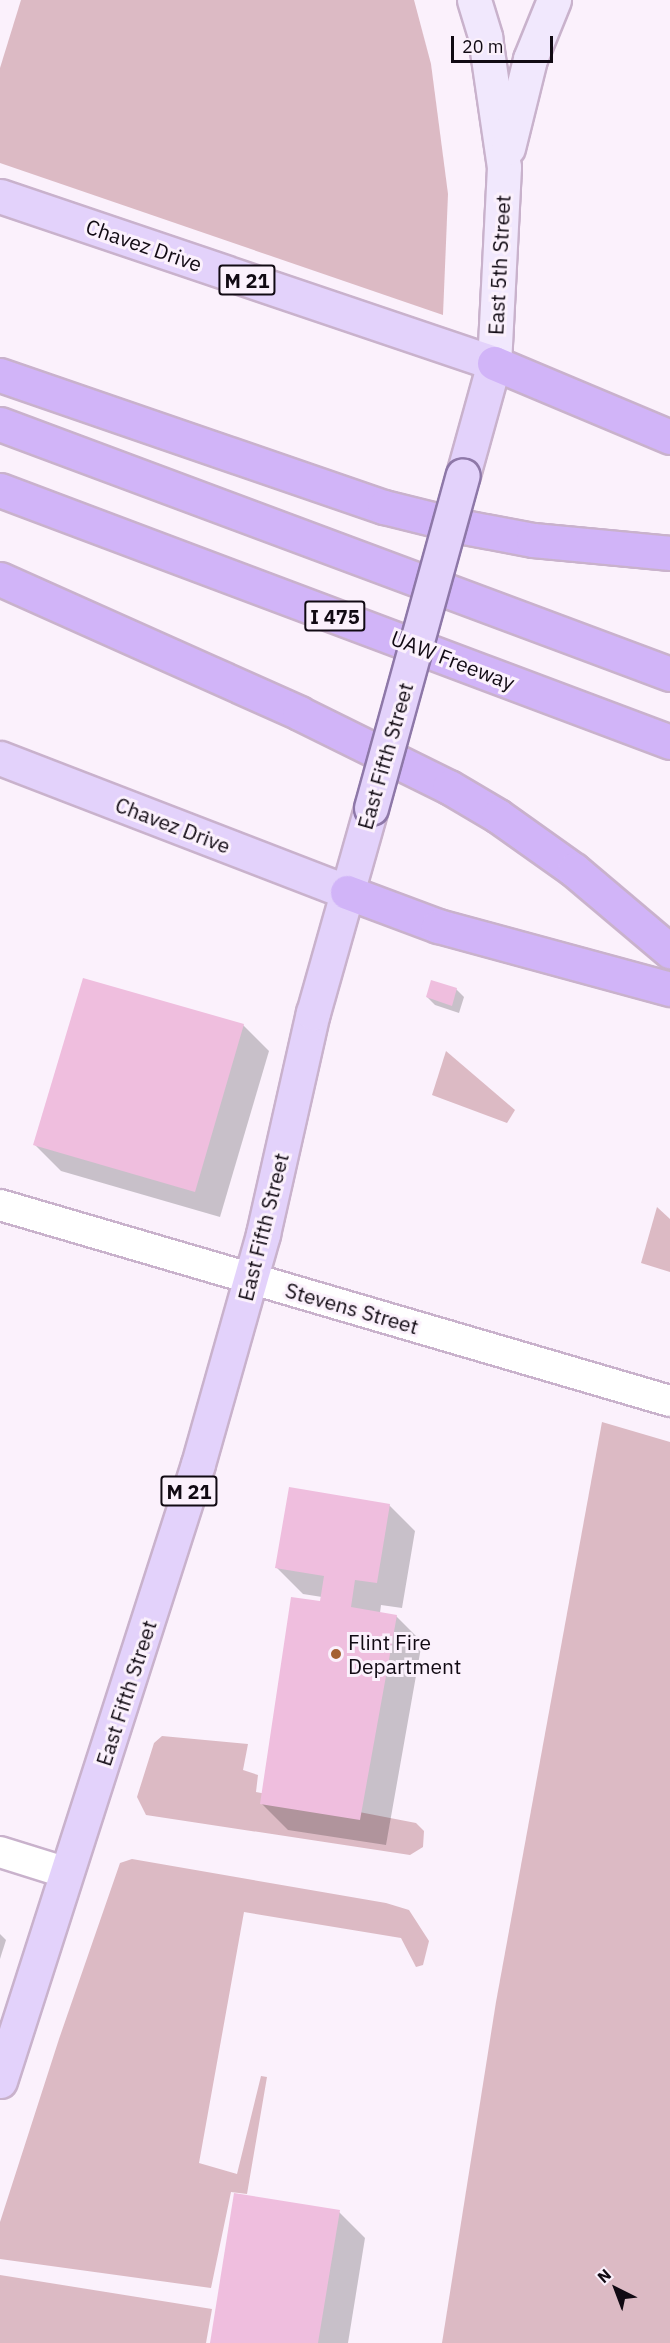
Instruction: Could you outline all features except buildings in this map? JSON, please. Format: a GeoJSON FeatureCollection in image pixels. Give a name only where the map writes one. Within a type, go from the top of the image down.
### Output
{"type":"FeatureCollection","features":[{"type":"Feature","properties":{"kind":"highway"},"geometry":{"type":"LineString","coordinates":[[494,363],[670,437]]}},
{"type":"Feature","properties":{"kind":"highway"},"geometry":{"type":"LineString","coordinates":[[0,375],[384,507],[464,527],[533,540],[670,553]]}},
{"type":"Feature","properties":{"kind":"highway"},"geometry":{"type":"LineString","coordinates":[[0,424],[670,674]]}},
{"type":"Feature","properties":{"kind":"highway","name":"UAW Freeway"},"geometry":{"type":"LineString","coordinates":[[0,490],[670,742]]}},
{"type":"Feature","properties":{"kind":"highway"},"geometry":{"type":"LineString","coordinates":[[0,579],[299,713],[449,787],[498,816],[574,870],[670,951]]}},
{"type":"Feature","properties":{"kind":"highway"},"geometry":{"type":"LineString","coordinates":[[347,892],[438,926],[670,988]]}},
{"type":"Feature","properties":{"kind":"main road"},"geometry":{"type":"LineString","coordinates":[[474,0],[485,37],[504,167]]}},
{"type":"Feature","properties":{"kind":"main road"},"geometry":{"type":"LineString","coordinates":[[504,167],[530,59],[554,0]]}},
{"type":"Feature","properties":{"kind":"main road","name":"East 5th Street"},"geometry":{"type":"LineString","coordinates":[[494,363],[504,167]]}},
{"type":"Feature","properties":{"kind":"main road","name":"Chavez Drive"},"geometry":{"type":"LineString","coordinates":[[0,196],[494,363]]}},
{"type":"Feature","properties":{"kind":"main road","name":"East Fifth Street"},"geometry":{"type":"LineString","coordinates":[[0,2081],[166,1570],[251,1278],[305,1042],[494,363]]}},
{"type":"Feature","properties":{"kind":"main road","name":"Chavez Drive"},"geometry":{"type":"LineString","coordinates":[[0,758],[347,892]]}},
{"type":"Feature","properties":{"kind":"street","name":"Stevens Street"},"geometry":{"type":"LineString","coordinates":[[0,1205],[670,1401]]}},
{"type":"Feature","properties":{"kind":"street"},"geometry":{"type":"LineString","coordinates":[[0,1852],[67,1873]]}},
{"type":"Feature","properties":{"kind":"shaded area"},"geometry":{"type":"Polygon","coordinates":[[[21,0],[414,0],[431,64],[448,194],[443,315],[0,163],[0,68],[21,0]]]}},
{"type":"Feature","properties":{"kind":"shaded area"},"geometry":{"type":"Polygon","coordinates":[[[446,1051],[515,1110],[507,1123],[432,1095],[446,1051]]]}},
{"type":"Feature","properties":{"kind":"shaded area"},"geometry":{"type":"Polygon","coordinates":[[[657,1207],[670,1219],[670,1272],[641,1263],[657,1207]]]}},
{"type":"Feature","properties":{"kind":"shaded area"},"geometry":{"type":"Polygon","coordinates":[[[602,1422],[670,1442],[670,2343],[442,2343],[496,2002],[602,1422]]]}},
{"type":"Feature","properties":{"kind":"shaded area"},"geometry":{"type":"Polygon","coordinates":[[[162,1736],[248,1744],[243,1770],[258,1775],[256,1792],[416,1823],[424,1831],[423,1847],[410,1855],[146,1815],[137,1797],[154,1743],[162,1736]]]}},
{"type":"Feature","properties":{"kind":"shaded area"},"geometry":{"type":"Polygon","coordinates":[[[132,1859],[386,1903],[409,1910],[429,1941],[423,1965],[416,1967],[401,1938],[244,1912],[199,2163],[237,2174],[261,2076],[267,2077],[247,2194],[231,2192],[211,2288],[0,2259],[0,2222],[59,2039],[120,1863],[132,1859]]]}},
{"type":"Feature","properties":{"kind":"shaded area"},"geometry":{"type":"Polygon","coordinates":[[[0,2275],[212,2309],[206,2343],[0,2343],[0,2275]]]}},
{"type":"Feature","properties":{"kind":"place","name":"Flint Fire Department"},"geometry":{"type":"Point","coordinates":[336,1654]}}]}
